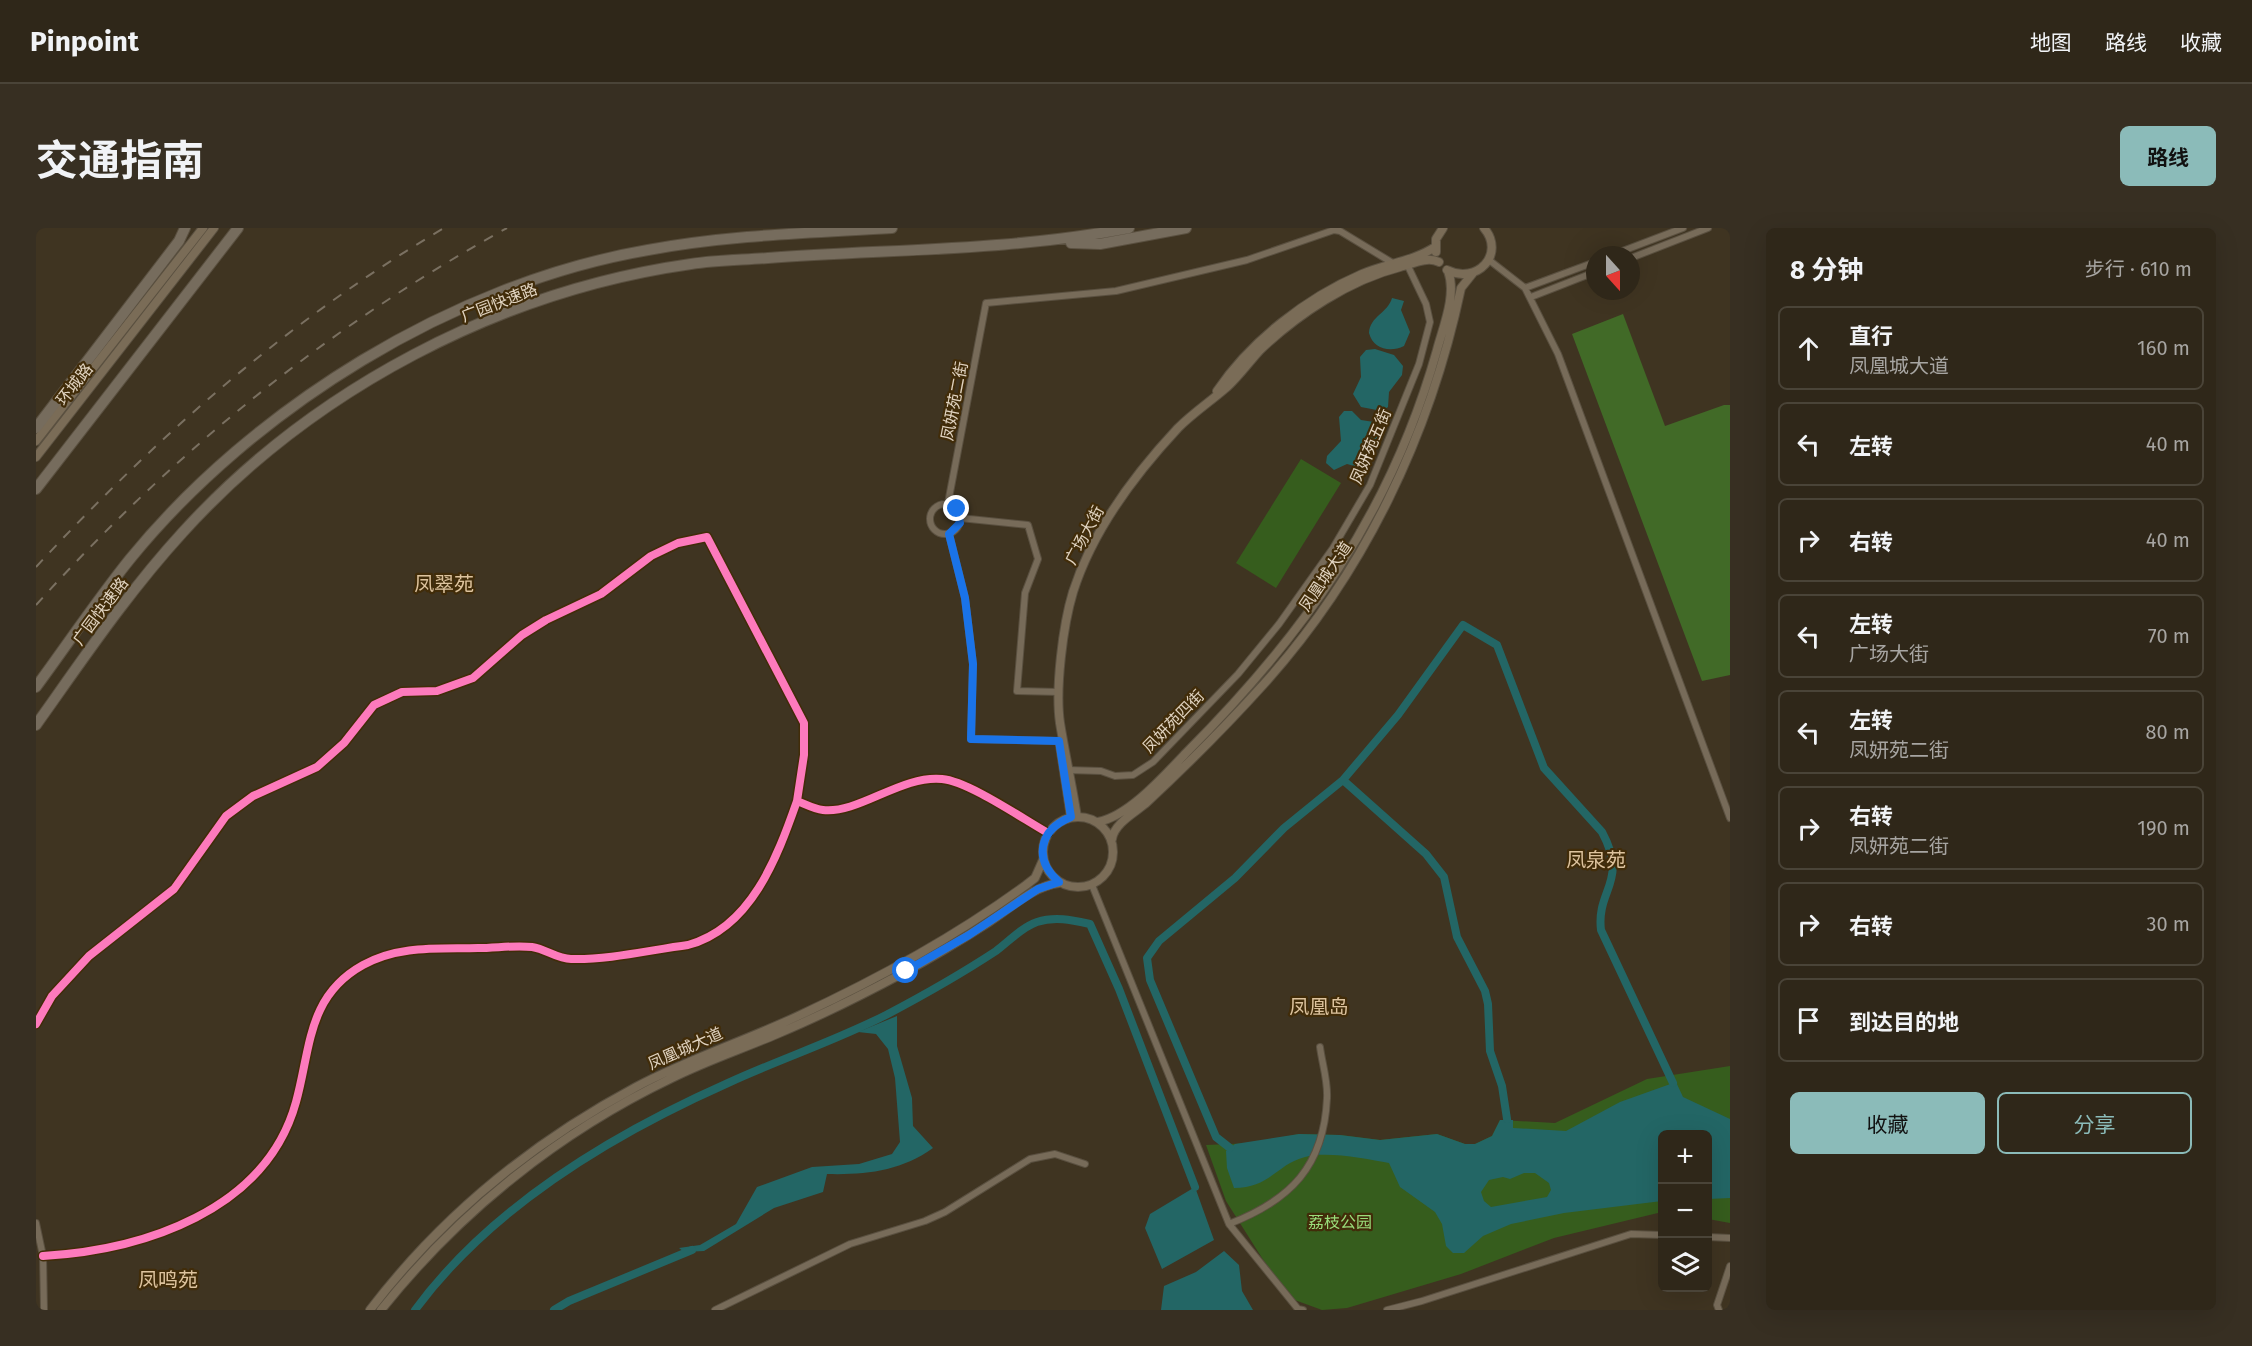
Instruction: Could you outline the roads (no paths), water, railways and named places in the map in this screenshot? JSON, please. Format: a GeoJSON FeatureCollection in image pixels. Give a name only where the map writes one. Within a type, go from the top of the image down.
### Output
{"type":"FeatureCollection","features":[{"type":"Feature","properties":{"kind":"highway"},"geometry":{"type":"LineString","coordinates":[[36,428],[179,241],[185,228]]}},
{"type":"Feature","properties":{"kind":"highway"},"geometry":{"type":"LineString","coordinates":[[36,489],[238,228]]}},
{"type":"Feature","properties":{"kind":"highway","name":"广园快速路"},"geometry":{"type":"LineString","coordinates":[[36,687],[130,559],[217,469],[288,411],[358,362],[406,335],[466,307],[547,276],[636,252],[762,235],[892,228]]}},
{"type":"Feature","properties":{"kind":"highway","name":"广园快速路"},"geometry":{"type":"LineString","coordinates":[[36,724],[149,570],[224,490],[265,454],[333,404],[382,373],[478,324],[555,297],[637,274],[693,264],[859,251],[1044,242],[1129,228]]}},
{"type":"Feature","properties":{"kind":"highway"},"geometry":{"type":"LineString","coordinates":[[1044,242],[1100,244],[1186,228]]}},
{"type":"Feature","properties":{"kind":"main road"},"geometry":{"type":"LineString","coordinates":[[132,327],[203,228]]}},
{"type":"Feature","properties":{"kind":"main road"},"geometry":{"type":"LineString","coordinates":[[132,327],[214,228]]}},
{"type":"Feature","properties":{"kind":"main road"},"geometry":{"type":"LineString","coordinates":[[1443,228],[1436,238],[1435,248],[1439,262],[1448,271],[1457,274],[1473,273],[1489,260],[1491,241],[1484,228]]}},
{"type":"Feature","properties":{"kind":"main road"},"geometry":{"type":"LineString","coordinates":[[1406,262],[1435,248]]}},
{"type":"Feature","properties":{"kind":"main road","name":"广场大街"},"geometry":{"type":"LineString","coordinates":[[1214,396],[1230,371],[1287,319],[1344,283],[1391,262],[1431,259],[1439,262]]}},
{"type":"Feature","properties":{"kind":"main road","name":"广场大街"},"geometry":{"type":"LineString","coordinates":[[1067,770],[1059,741],[1059,692],[1068,616],[1083,564],[1124,493],[1178,428],[1226,387],[1261,350],[1307,312],[1360,281],[1406,262]]}},
{"type":"Feature","properties":{"kind":"main road","name":"凤凰城大道"},"geometry":{"type":"LineString","coordinates":[[1098,822],[1114,818],[1133,803],[1228,711],[1279,654],[1345,562],[1389,480],[1422,397],[1450,293],[1448,271]]}},
{"type":"Feature","properties":{"kind":"main road","name":"凤凰城大道"},"geometry":{"type":"LineString","coordinates":[[1112,839],[1120,824],[1186,765],[1264,684],[1288,656],[1355,561],[1392,494],[1423,422],[1443,361],[1461,288],[1473,273]]}},
{"type":"Feature","properties":{"kind":"main road","name":"环城路"},"geometry":{"type":"LineString","coordinates":[[36,441],[132,327]]}},
{"type":"Feature","properties":{"kind":"main road","name":"环城路"},"geometry":{"type":"LineString","coordinates":[[36,457],[132,327]]}},
{"type":"Feature","properties":{"kind":"main road","name":"广场大街"},"geometry":{"type":"LineString","coordinates":[[1060,724],[1074,817]]}},
{"type":"Feature","properties":{"kind":"main road"},"geometry":{"type":"LineString","coordinates":[[1074,817],[1098,822],[1112,839],[1113,858],[1108,871],[1092,885],[1072,887],[1059,882],[1049,873],[1043,860],[1043,846],[1048,833],[1058,822],[1074,817]]}},
{"type":"Feature","properties":{"kind":"main road","name":"凤凰城大道"},"geometry":{"type":"LineString","coordinates":[[370,1310],[406,1266],[451,1220],[499,1178],[557,1135],[658,1076],[797,1017],[929,950],[1035,878],[1043,860]]}},
{"type":"Feature","properties":{"kind":"main road","name":"凤凰城大道"},"geometry":{"type":"LineString","coordinates":[[381,1310],[417,1266],[470,1214],[517,1173],[586,1126],[674,1077],[778,1034],[877,987],[969,935],[1038,889],[1059,882]]}},
{"type":"Feature","properties":{"kind":"street"},"geometry":{"type":"LineString","coordinates":[[1636,246],[1683,228]]}},
{"type":"Feature","properties":{"kind":"street"},"geometry":{"type":"LineString","coordinates":[[1640,254],[1708,228]]}},
{"type":"Feature","properties":{"kind":"street"},"geometry":{"type":"LineString","coordinates":[[1337,229],[1391,262]]}},
{"type":"Feature","properties":{"kind":"street","name":"凤妍苑二街"},"geometry":{"type":"LineString","coordinates":[[948,504],[986,303],[1127,289],[1247,260],[1337,229]]}},
{"type":"Feature","properties":{"kind":"street"},"geometry":{"type":"LineString","coordinates":[[1489,260],[1525,288],[1558,354],[1730,818]]}},
{"type":"Feature","properties":{"kind":"street","name":"凤妍苑五街"},"geometry":{"type":"LineString","coordinates":[[1276,628],[1333,548],[1370,485],[1419,364],[1430,322],[1426,304],[1406,262]]}},
{"type":"Feature","properties":{"kind":"street"},"geometry":{"type":"LineString","coordinates":[[1525,288],[1586,265]]}},
{"type":"Feature","properties":{"kind":"street"},"geometry":{"type":"LineString","coordinates":[[1531,297],[1586,276]]}},
{"type":"Feature","properties":{"kind":"street"},"geometry":{"type":"LineString","coordinates":[[948,504],[957,509],[960,518],[957,528],[949,534],[935,531],[929,517],[934,508],[948,504]]}},
{"type":"Feature","properties":{"kind":"street"},"geometry":{"type":"LineString","coordinates":[[960,518],[1028,525],[1038,559],[1025,594],[1017,691],[1059,692]]}},
{"type":"Feature","properties":{"kind":"street"},"geometry":{"type":"LineString","coordinates":[[949,534],[965,598],[972,653],[971,739],[1059,741]]}},
{"type":"Feature","properties":{"kind":"street"},"geometry":{"type":"LineString","coordinates":[[36,1024],[52,996],[89,956],[174,889],[187,874],[214,829],[239,805],[253,796],[317,767],[344,743],[374,705],[402,692],[437,691],[473,678],[522,635],[546,620],[601,594],[651,556],[685,541],[707,537],[804,723],[804,755],[797,801],[777,852],[745,907],[727,927],[705,940],[688,945],[569,959],[533,947],[405,950],[376,958],[360,966],[333,990],[322,1005],[308,1038],[296,1103],[286,1128],[273,1151],[237,1190],[195,1220],[171,1231],[105,1249],[43,1256]]}},
{"type":"Feature","properties":{"kind":"street","name":"凤妍苑四街"},"geometry":{"type":"LineString","coordinates":[[1067,770],[1101,771],[1115,776],[1133,775],[1153,762],[1238,674],[1276,628]]}},
{"type":"Feature","properties":{"kind":"street"},"geometry":{"type":"LineString","coordinates":[[797,801],[823,810],[843,807],[918,780],[944,778],[967,787],[1048,833]]}},
{"type":"Feature","properties":{"kind":"street"},"geometry":{"type":"LineString","coordinates":[[1092,885],[1228,1224],[1298,1308],[1303,1310]]}},
{"type":"Feature","properties":{"kind":"street"},"geometry":{"type":"LineString","coordinates":[[1228,1224],[1277,1200],[1305,1174],[1322,1143],[1327,1096],[1320,1047]]}},
{"type":"Feature","properties":{"kind":"street"},"geometry":{"type":"LineString","coordinates":[[715,1310],[850,1244],[925,1221],[945,1212],[1030,1159],[1055,1154],[1085,1164]]}},
{"type":"Feature","properties":{"kind":"street"},"geometry":{"type":"LineString","coordinates":[[36,1223],[43,1256],[44,1310]]}},
{"type":"Feature","properties":{"kind":"street"},"geometry":{"type":"LineString","coordinates":[[1387,1310],[1422,1301],[1631,1234],[1658,1235]]}},
{"type":"Feature","properties":{"kind":"street"},"geometry":{"type":"LineString","coordinates":[[1712,1237],[1730,1238]]}},
{"type":"Feature","properties":{"kind":"street"},"geometry":{"type":"LineString","coordinates":[[1719,1310],[1717,1305],[1730,1266]]}},
{"type":"Feature","properties":{"kind":"water"},"geometry":{"type":"Polygon","coordinates":[[[1392,298],[1404,301],[1401,310],[1410,332],[1404,346],[1388,349],[1374,343],[1369,333],[1372,322],[1387,307],[1392,298]]]}},
{"type":"Feature","properties":{"kind":"water"},"geometry":{"type":"Polygon","coordinates":[[[1375,349],[1394,355],[1403,366],[1402,375],[1389,392],[1388,407],[1382,411],[1361,407],[1353,394],[1361,377],[1360,357],[1366,350],[1375,349]]]}},
{"type":"Feature","properties":{"kind":"water"},"geometry":{"type":"Polygon","coordinates":[[[1344,411],[1352,411],[1361,420],[1374,422],[1380,427],[1380,435],[1367,447],[1368,462],[1362,468],[1347,464],[1334,470],[1326,463],[1327,456],[1341,441],[1339,417],[1344,411]]]}},
{"type":"Feature","properties":{"kind":"water"},"geometry":{"type":"Polygon","coordinates":[[[897,1016],[897,1046],[912,1098],[913,1126],[933,1148],[896,1167],[856,1174],[827,1174],[823,1192],[774,1208],[704,1251],[684,1252],[679,1248],[700,1245],[736,1224],[757,1187],[812,1167],[859,1164],[892,1154],[900,1142],[895,1078],[888,1049],[876,1034],[858,1032],[897,1016]]]}},
{"type":"Feature","properties":{"kind":"water"},"geometry":{"type":"Polygon","coordinates":[[[1676,1082],[1683,1097],[1730,1119],[1730,1198],[1712,1199],[1712,1130],[1658,1130],[1658,1201],[1564,1213],[1511,1224],[1483,1236],[1464,1253],[1453,1253],[1446,1246],[1442,1224],[1435,1212],[1400,1187],[1389,1163],[1347,1156],[1314,1155],[1295,1160],[1256,1184],[1234,1188],[1227,1168],[1226,1151],[1235,1144],[1299,1134],[1340,1135],[1380,1140],[1437,1134],[1465,1144],[1475,1144],[1492,1136],[1500,1120],[1513,1120],[1513,1128],[1566,1131],[1620,1102],[1676,1082]],[[1524,1173],[1510,1179],[1503,1177],[1489,1180],[1481,1192],[1484,1201],[1491,1207],[1547,1197],[1551,1190],[1549,1183],[1535,1173],[1524,1173]]]}},
{"type":"Feature","properties":{"kind":"water"},"geometry":{"type":"Polygon","coordinates":[[[1195,1187],[1214,1240],[1162,1269],[1145,1228],[1150,1214],[1195,1187]]]}},
{"type":"Feature","properties":{"kind":"water"},"geometry":{"type":"Polygon","coordinates":[[[1224,1251],[1239,1265],[1242,1291],[1253,1310],[1161,1310],[1164,1286],[1196,1272],[1224,1251]]]}},
{"type":"Feature","properties":{"kind":"waterway"},"geometry":{"type":"LineString","coordinates":[[1230,1148],[1216,1137],[1150,980],[1147,958],[1159,941],[1235,878],[1284,828],[1343,780],[1398,715],[1463,625],[1497,645],[1544,768],[1602,832],[1610,849],[1613,863],[1612,874],[1603,904],[1601,930],[1673,1083]]}},
{"type":"Feature","properties":{"kind":"waterway"},"geometry":{"type":"LineString","coordinates":[[1343,780],[1426,854],[1444,877],[1457,937],[1485,991],[1488,1004],[1490,1051],[1502,1086],[1507,1119]]}},
{"type":"Feature","properties":{"kind":"waterway"},"geometry":{"type":"LineString","coordinates":[[415,1310],[480,1238],[517,1206],[598,1150],[685,1103],[886,1015],[983,960],[1026,927],[1050,919],[1090,924],[1119,989],[1195,1187]]}},
{"type":"Feature","properties":{"kind":"waterway"},"geometry":{"type":"LineString","coordinates":[[554,1310],[569,1301],[692,1250]]}},
{"type":"Feature","properties":{"kind":"railway"},"geometry":{"type":"LineString","coordinates":[[36,567],[129,472],[228,382],[332,301],[387,263],[444,228]]}},
{"type":"Feature","properties":{"kind":"railway"},"geometry":{"type":"LineString","coordinates":[[36,605],[142,495],[256,396],[315,350],[377,307],[441,266],[507,228]]}},
{"type":"Feature","properties":{"kind":"district","name":"凤翠苑"},"geometry":{"type":"Point","coordinates":[444,584]}},
{"type":"Feature","properties":{"kind":"district","name":"凤泉苑"},"geometry":{"type":"Point","coordinates":[1596,860]}},
{"type":"Feature","properties":{"kind":"district","name":"凤凰岛"},"geometry":{"type":"Point","coordinates":[1319,1007]}},
{"type":"Feature","properties":{"kind":"district","name":"凤鸣苑"},"geometry":{"type":"Point","coordinates":[168,1280]}},
{"type":"Feature","properties":{"kind":"park label","name":"荔枝公园"},"geometry":{"type":"Point","coordinates":[1340,1222]}}]}
